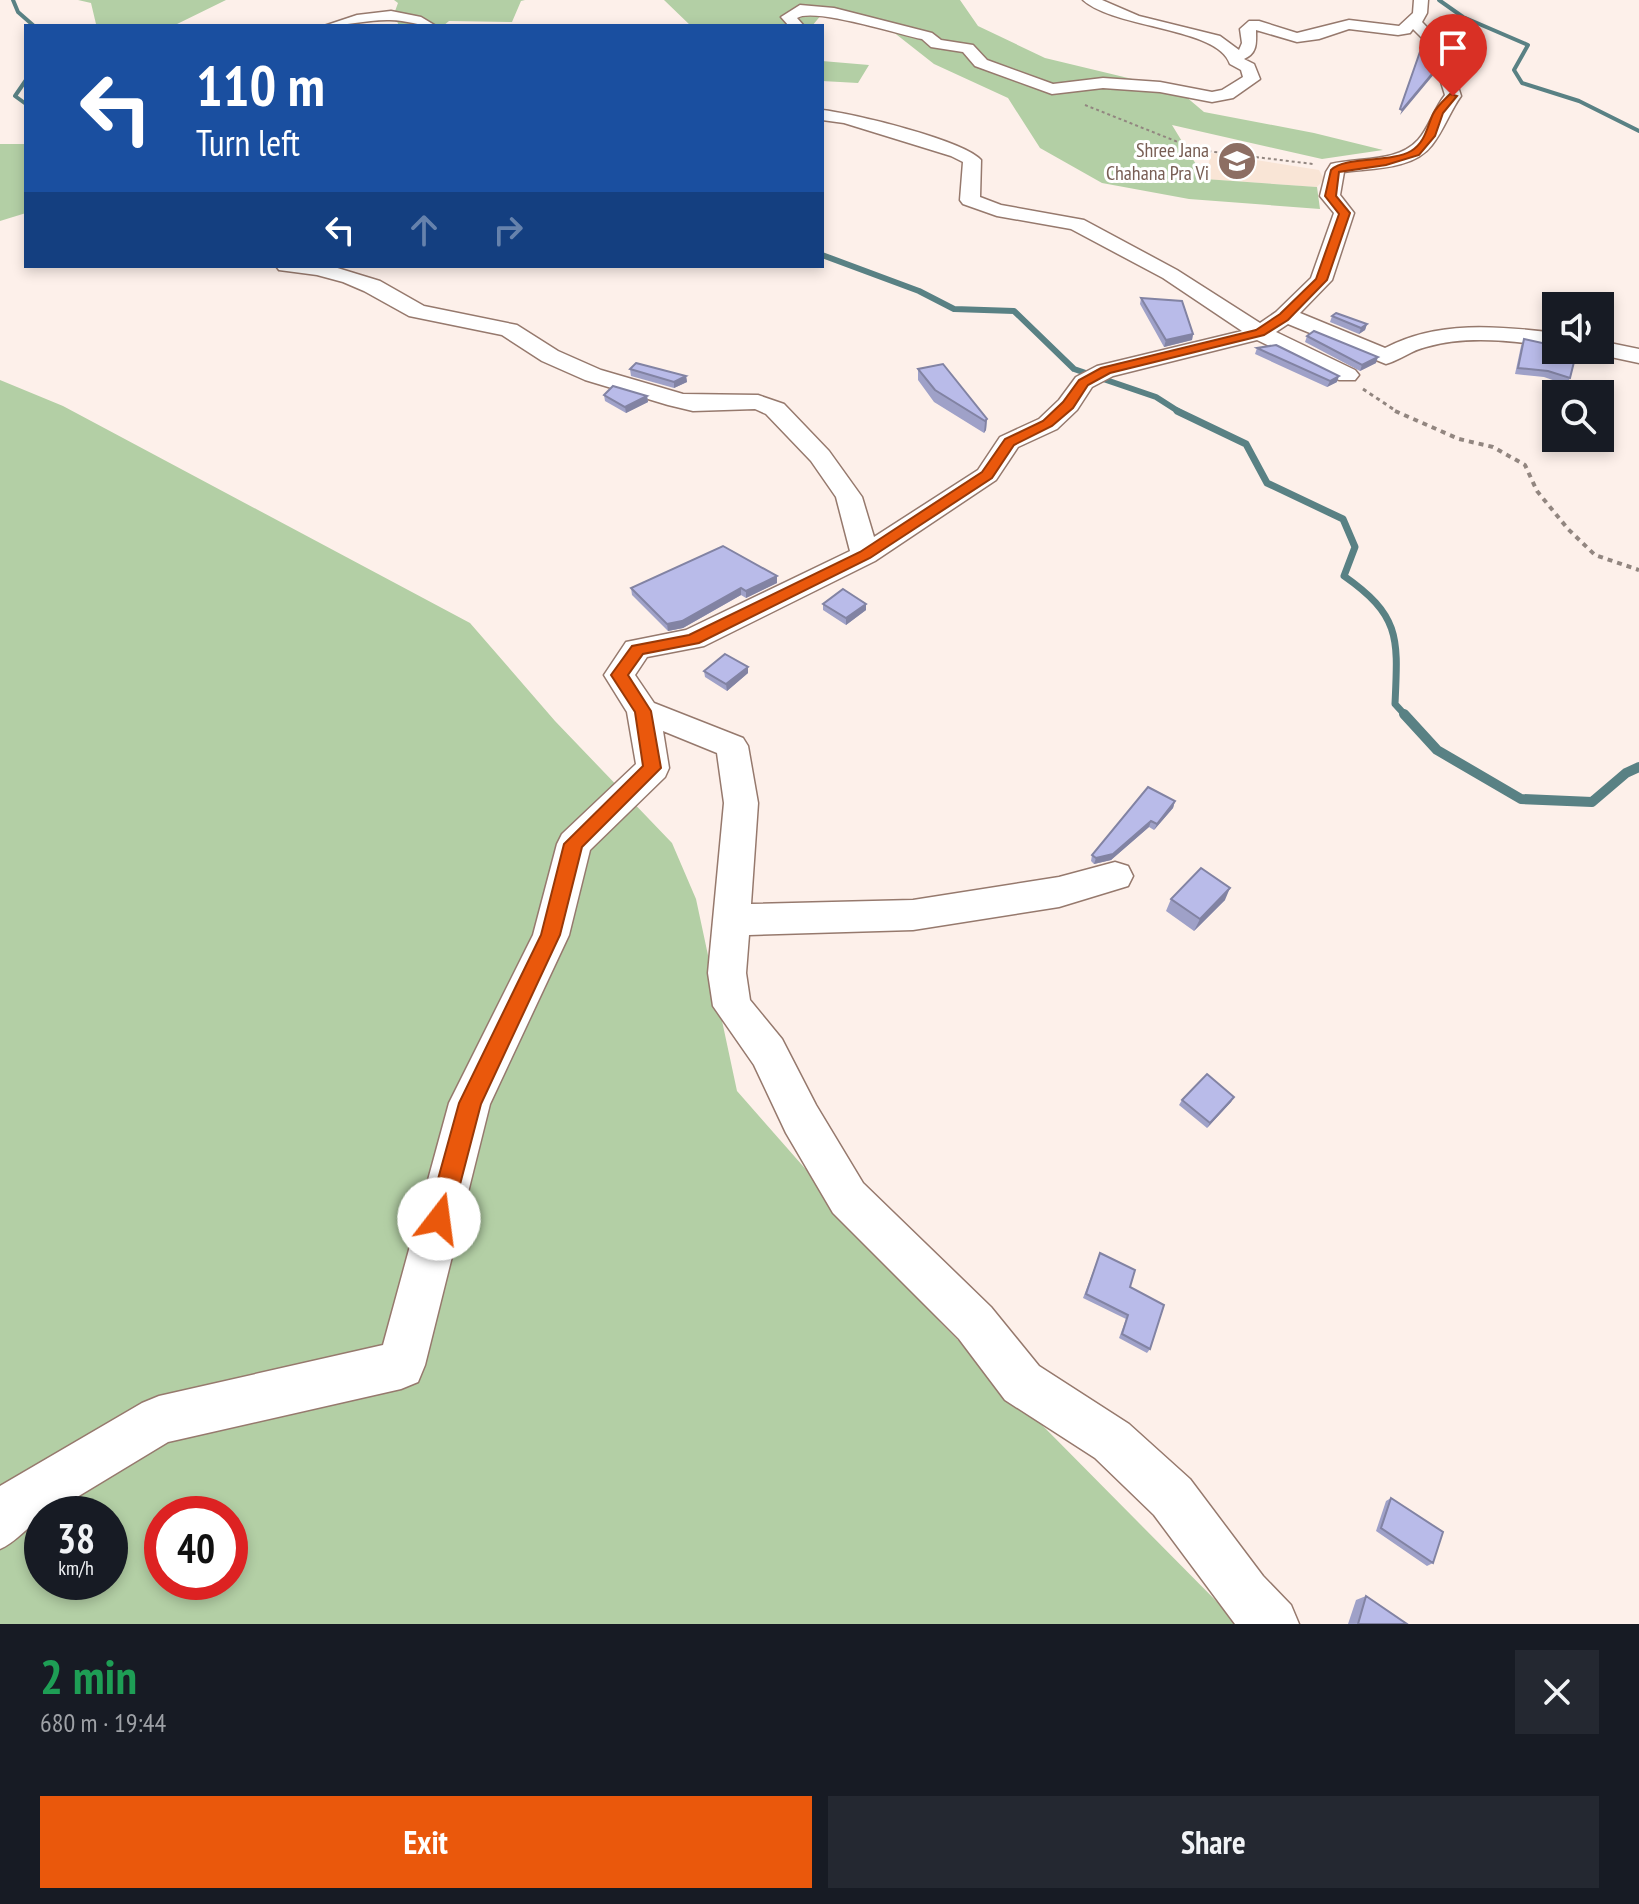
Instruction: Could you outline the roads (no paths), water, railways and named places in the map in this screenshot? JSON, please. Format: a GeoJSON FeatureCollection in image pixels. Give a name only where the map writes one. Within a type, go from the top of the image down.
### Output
{"type":"FeatureCollection","features":[{"type":"Feature","properties":{"kind":"street"},"geometry":{"type":"LineString","coordinates":[[1090,0],[1129,18],[1215,39],[1237,56]]}},
{"type":"Feature","properties":{"kind":"street"},"geometry":{"type":"LineString","coordinates":[[1414,23],[1420,13],[1421,0]]}},
{"type":"Feature","properties":{"kind":"street"},"geometry":{"type":"LineString","coordinates":[[795,24],[788,17],[800,9],[834,12],[927,36],[936,44],[968,48],[981,63],[1052,89],[1103,83],[1160,87],[1212,97],[1227,94],[1252,79],[1248,67],[1236,61],[1237,56]]}},
{"type":"Feature","properties":{"kind":"street"},"geometry":{"type":"LineString","coordinates":[[340,24],[387,14],[403,14],[425,24]]}},
{"type":"Feature","properties":{"kind":"street"},"geometry":{"type":"LineString","coordinates":[[0,1523],[9,1509],[159,1420],[401,1365],[470,1103],[551,935],[574,844],[653,768],[643,711],[619,675],[637,649],[693,639],[865,555],[987,475],[1009,442],[1048,424],[1094,377],[1260,333],[1286,315],[1321,280],[1344,213],[1330,196],[1338,168],[1386,162],[1415,153],[1431,136],[1438,112],[1453,96],[1439,46],[1432,34],[1414,23],[1398,31],[1352,24],[1303,37],[1281,36],[1254,24],[1248,29],[1250,43],[1245,53],[1237,56]]}},
{"type":"Feature","properties":{"kind":"street"},"geometry":{"type":"LineString","coordinates":[[824,115],[846,118],[957,152],[972,160],[970,200],[997,210],[1077,224],[1170,274],[1260,333],[1347,375]]}},
{"type":"Feature","properties":{"kind":"street"},"geometry":{"type":"LineString","coordinates":[[308,268],[350,278],[417,311],[509,330],[550,356],[593,375],[693,404],[758,402],[775,409],[820,456],[849,497],[865,555]]}},
{"type":"Feature","properties":{"kind":"street"},"geometry":{"type":"LineString","coordinates":[[1286,315],[1386,357],[1416,342],[1446,337],[1542,338]]}},
{"type":"Feature","properties":{"kind":"street"},"geometry":{"type":"LineString","coordinates":[[1614,351],[1639,356]]}},
{"type":"Feature","properties":{"kind":"street"},"geometry":{"type":"LineString","coordinates":[[643,711],[732,746],[741,803],[734,920],[727,973],[732,1006],[768,1052],[801,1119],[848,1198],[975,1323],[1022,1383],[1112,1441],[1172,1497],[1244,1595],[1272,1624]]}},
{"type":"Feature","properties":{"kind":"street"},"geometry":{"type":"LineString","coordinates":[[734,920],[913,915],[1059,892],[1115,876]]}},
{"type":"Feature","properties":{"kind":"waterway"},"geometry":{"type":"LineString","coordinates":[[13,0],[18,12],[32,24]]}},
{"type":"Feature","properties":{"kind":"waterway"},"geometry":{"type":"LineString","coordinates":[[1439,0],[1463,17],[1528,45],[1514,70],[1522,83],[1579,101],[1639,131]]}},
{"type":"Feature","properties":{"kind":"waterway"},"geometry":{"type":"LineString","coordinates":[[24,83],[15,96],[24,103]]}},
{"type":"Feature","properties":{"kind":"waterway"},"geometry":{"type":"LineString","coordinates":[[824,256],[919,291],[954,309],[1014,311],[1074,369],[1156,397],[1180,413]]}},
{"type":"Feature","properties":{"kind":"waterway"},"geometry":{"type":"LineString","coordinates":[[1180,413],[1246,444],[1267,483],[1343,519],[1355,547],[1344,576],[1376,604],[1392,630],[1396,662],[1395,704],[1406,716]]}},
{"type":"Feature","properties":{"kind":"waterway"},"geometry":{"type":"LineString","coordinates":[[1404,714],[1437,750],[1521,799],[1592,802],[1626,773],[1639,767]]}},
{"type":"Feature","properties":{"kind":"place","name":"Shree Jana Chahana Pra Vi"},"geometry":{"type":"Point","coordinates":[1237,161]}}]}
